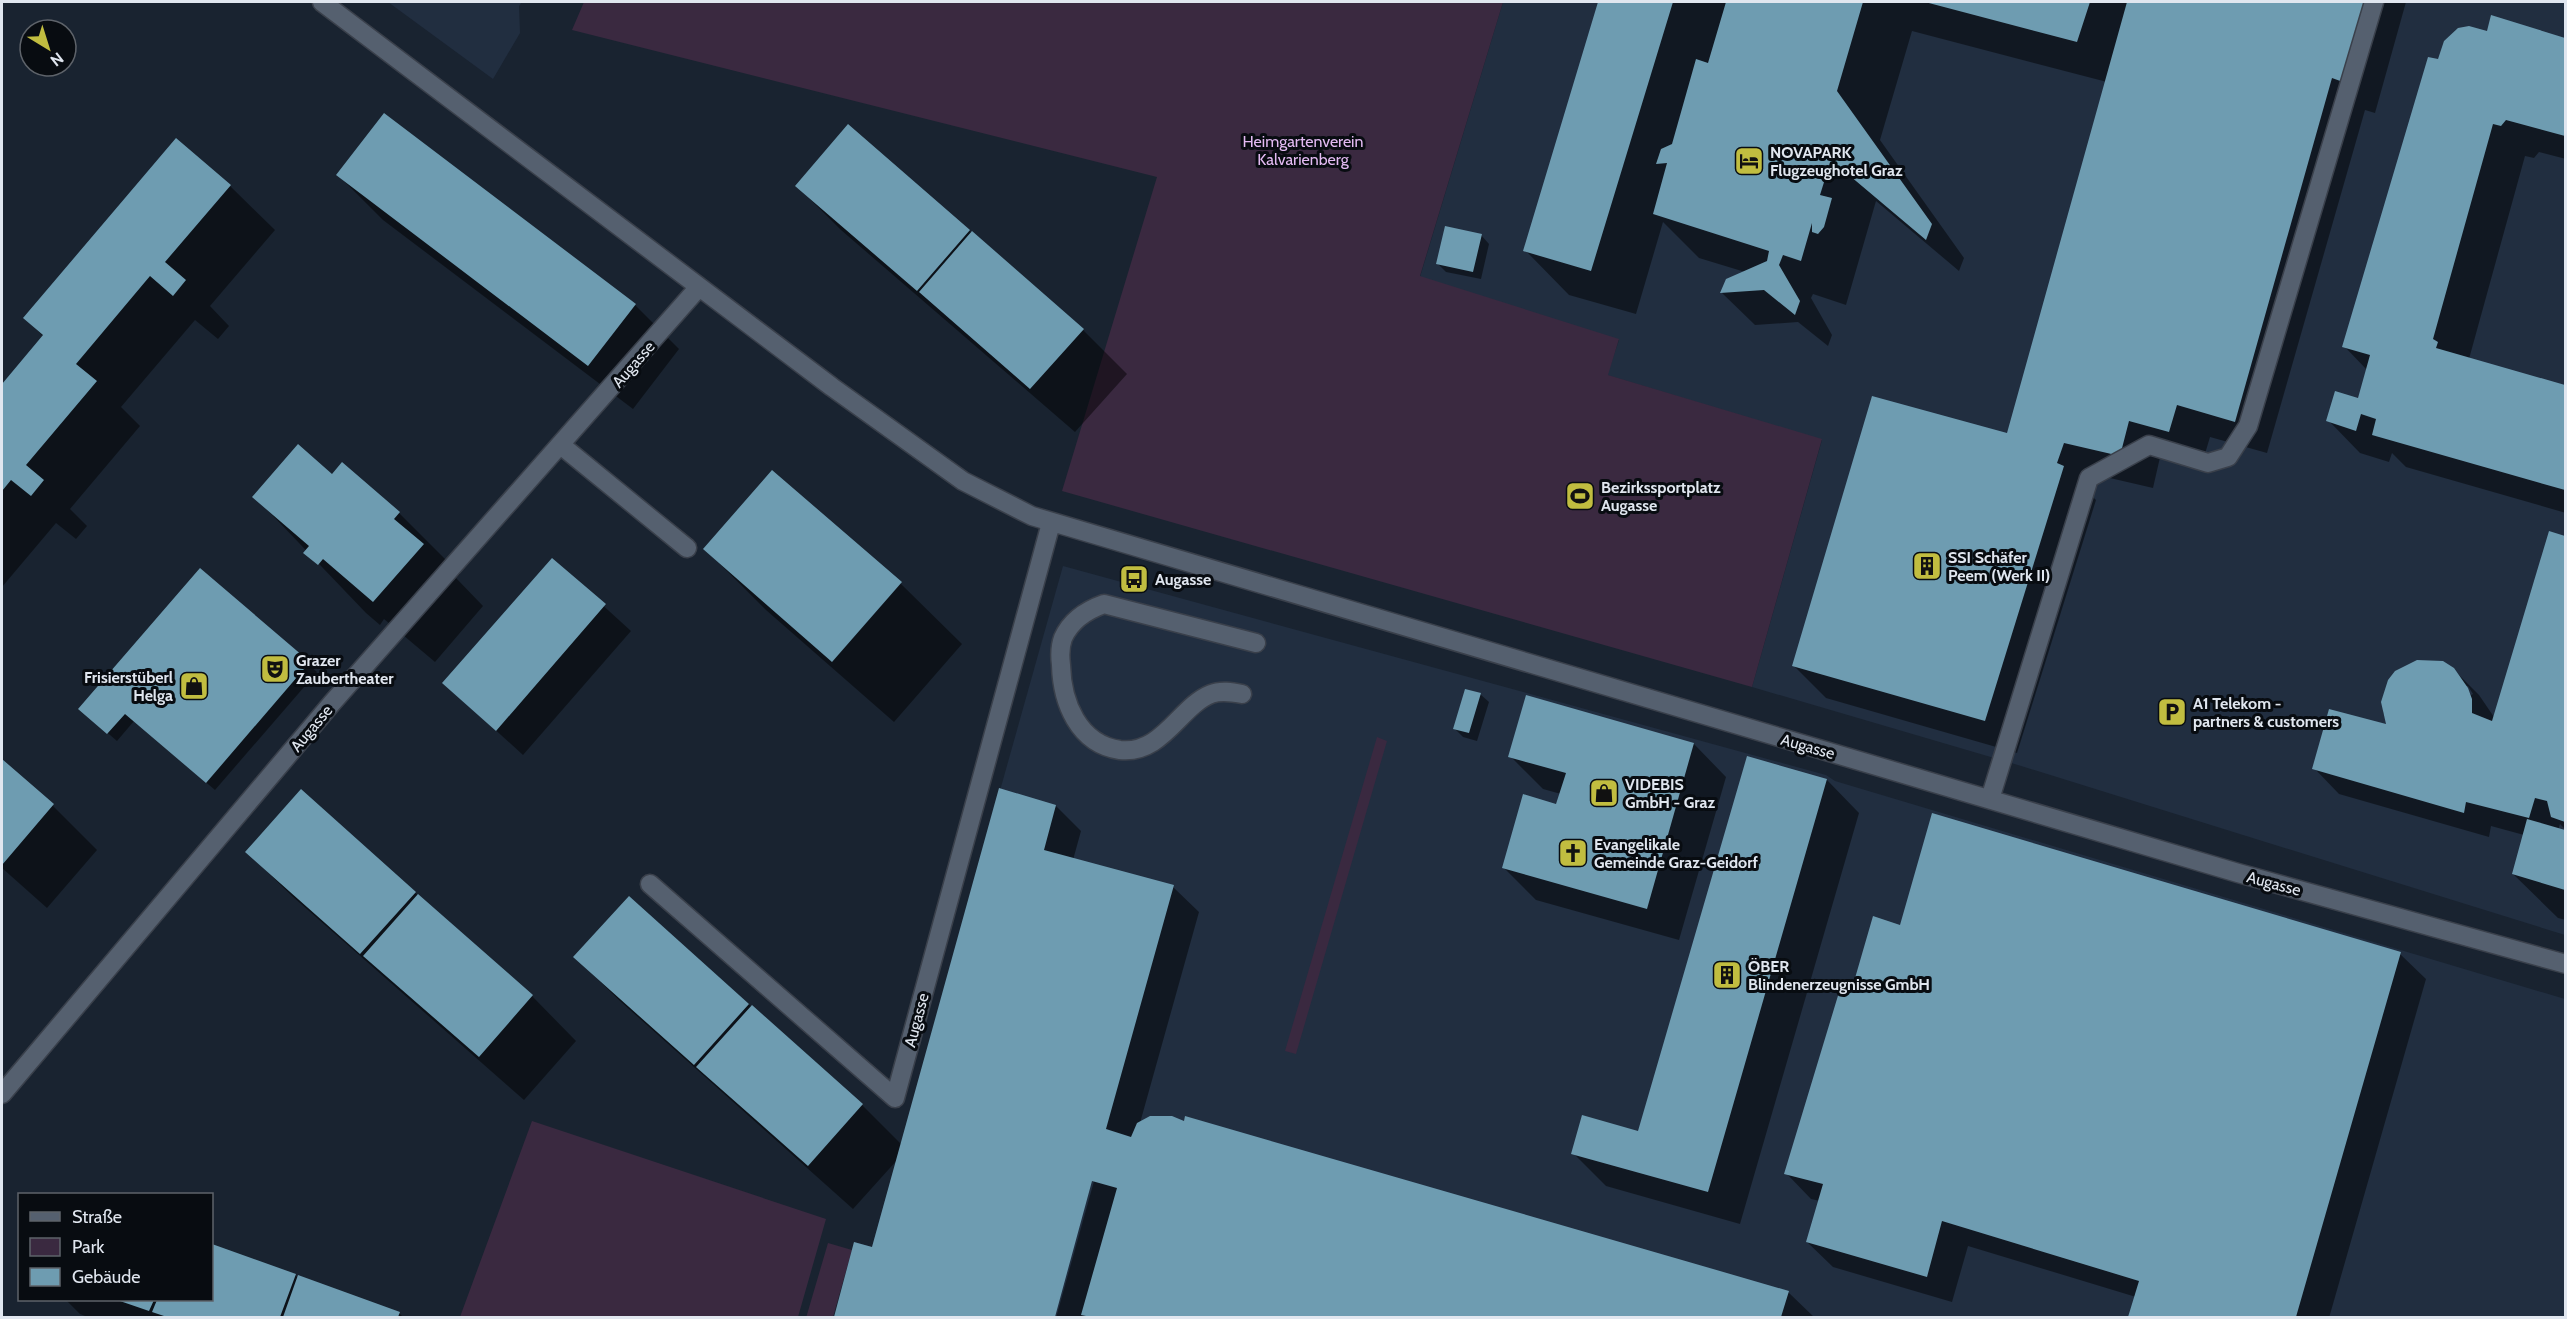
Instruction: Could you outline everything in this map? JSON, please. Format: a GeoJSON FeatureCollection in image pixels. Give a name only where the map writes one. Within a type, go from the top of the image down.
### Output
{"type":"FeatureCollection","features":[{"type":"Feature","properties":{"kind":"street","name":"Augasse"},"geometry":{"type":"LineString","coordinates":[[322,2],[832,387],[963,481],[1032,516],[2238,873],[2565,964]]}},
{"type":"Feature","properties":{"kind":"street"},"geometry":{"type":"LineString","coordinates":[[1990,799],[2089,478],[2149,445],[2208,464],[2228,457],[2248,426],[2374,2]]}},
{"type":"Feature","properties":{"kind":"street","name":"Augasse"},"geometry":{"type":"LineString","coordinates":[[2,1094],[333,703],[562,446],[699,287]]}},
{"type":"Feature","properties":{"kind":"street"},"geometry":{"type":"LineString","coordinates":[[562,446],[687,548]]}},
{"type":"Feature","properties":{"kind":"street","name":"Augasse"},"geometry":{"type":"LineString","coordinates":[[650,884],[895,1098],[1051,522]]}},
{"type":"Feature","properties":{"kind":"street"},"geometry":{"type":"LineString","coordinates":[[1242,694],[1227,691],[1212,693],[1171,728],[1145,746],[1123,750],[1105,746],[1077,725],[1067,708],[1061,675],[1063,638],[1077,619],[1089,610],[1104,604],[1256,643]]}},
{"type":"Feature","properties":{"kind":"shaded area"},"geometry":{"type":"Polygon","coordinates":[[[388,2],[522,2],[519,6],[520,33],[493,79],[388,2]]]}},
{"type":"Feature","properties":{"kind":"shaded area"},"geometry":{"type":"Polygon","coordinates":[[[1503,2],[2565,2],[2565,935],[2018,765],[1752,687],[1822,440],[1607,375],[1619,340],[1420,277],[1503,2]]]}},
{"type":"Feature","properties":{"kind":"shaded area"},"geometry":{"type":"Polygon","coordinates":[[[1063,566],[1826,775],[1835,781],[2565,999],[2565,1317],[834,1318],[854,1242],[872,1247],[1063,566]]]}},
{"type":"Feature","properties":{"kind":"green space","name":"Heimgartenverein Kalvarienberg"},"geometry":{"type":"Polygon","coordinates":[[[584,2],[1503,2],[1420,276],[1619,339],[1608,375],[1822,439],[1752,687],[1062,491],[1157,177],[572,30],[584,2]]]}},
{"type":"Feature","properties":{"kind":"green space"},"geometry":{"type":"Polygon","coordinates":[[[1377,737],[1387,741],[1296,1054],[1285,1051],[1377,737]]]}},
{"type":"Feature","properties":{"kind":"green space"},"geometry":{"type":"Polygon","coordinates":[[[532,1121],[826,1219],[798,1317],[460,1317],[532,1121]]]}},
{"type":"Feature","properties":{"kind":"green space"},"geometry":{"type":"Polygon","coordinates":[[[828,1243],[852,1250],[833,1317],[806,1318],[828,1243]]]}},
{"type":"Feature","properties":{"kind":"building"},"geometry":{"type":"Polygon","coordinates":[[[1598,2],[1673,2],[1591,271],[1523,251],[1598,2]]]}},
{"type":"Feature","properties":{"kind":"building","name":"NOVAPARK Flugzeughotel Graz"},"geometry":{"type":"Polygon","coordinates":[[[1726,2],[1863,2],[1837,91],[1932,224],[1926,240],[1837,165],[1830,163],[1820,195],[1832,198],[1824,227],[1818,234],[1812,232],[1812,223],[1801,261],[1783,255],[1779,265],[1800,301],[1795,315],[1764,290],[1720,293],[1726,279],[1767,261],[1769,251],[1653,214],[1667,163],[1656,164],[1661,149],[1672,144],[1696,59],[1708,63],[1726,2]]]}},
{"type":"Feature","properties":{"kind":"building"},"geometry":{"type":"Polygon","coordinates":[[[1925,2],[2090,2],[2077,42],[1925,2]]]}},
{"type":"Feature","properties":{"kind":"building"},"geometry":{"type":"Polygon","coordinates":[[[2127,2],[2365,2],[2343,82],[2332,78],[2235,422],[2177,405],[2169,432],[2129,421],[2120,456],[2064,443],[2057,463],[2064,466],[1985,721],[1792,666],[1872,396],[2007,433],[2127,2]]]}},
{"type":"Feature","properties":{"kind":"building"},"geometry":{"type":"Polygon","coordinates":[[[2491,15],[2565,38],[2565,136],[2506,120],[2501,126],[2493,124],[2433,339],[2438,342],[2436,348],[2565,385],[2565,490],[2372,435],[2376,419],[2361,414],[2356,431],[2326,421],[2335,391],[2358,398],[2370,355],[2342,347],[2428,57],[2438,59],[2444,41],[2458,28],[2469,26],[2487,31],[2491,15]]]}},
{"type":"Feature","properties":{"kind":"building"},"geometry":{"type":"Polygon","coordinates":[[[384,113],[636,304],[588,366],[336,175],[384,113]]]}},
{"type":"Feature","properties":{"kind":"building"},"geometry":{"type":"Polygon","coordinates":[[[848,124],[970,230],[917,291],[795,186],[848,124]]]}},
{"type":"Feature","properties":{"kind":"building"},"geometry":{"type":"Polygon","coordinates":[[[176,138],[231,185],[165,262],[186,280],[173,296],[150,276],[76,364],[97,381],[26,465],[44,480],[31,496],[11,480],[2,491],[2,384],[43,335],[23,318],[176,138]]]}},
{"type":"Feature","properties":{"kind":"building"},"geometry":{"type":"Polygon","coordinates":[[[1445,226],[1482,234],[1473,272],[1436,264],[1445,226]]]}},
{"type":"Feature","properties":{"kind":"building"},"geometry":{"type":"Polygon","coordinates":[[[972,231],[1084,329],[1030,389],[919,292],[972,231]]]}},
{"type":"Feature","properties":{"kind":"building"},"geometry":{"type":"Polygon","coordinates":[[[298,444],[332,474],[342,462],[400,512],[394,519],[424,544],[373,602],[323,559],[318,565],[303,553],[309,546],[252,497],[298,444]]]}},
{"type":"Feature","properties":{"kind":"building"},"geometry":{"type":"Polygon","coordinates":[[[772,470],[902,582],[832,662],[703,549],[772,470]]]}},
{"type":"Feature","properties":{"kind":"building"},"geometry":{"type":"Polygon","coordinates":[[[2549,531],[2565,536],[2565,822],[2551,817],[2547,801],[2535,798],[2529,818],[2466,802],[2464,813],[2312,769],[2329,709],[2386,724],[2381,702],[2388,680],[2395,671],[2417,660],[2443,661],[2454,668],[2468,688],[2472,699],[2472,713],[2492,721],[2549,531]]]}},
{"type":"Feature","properties":{"kind":"building"},"geometry":{"type":"Polygon","coordinates":[[[552,558],[606,604],[496,731],[442,683],[552,558]]]}},
{"type":"Feature","properties":{"kind":"building","name":"Frisierstüberl Helga"},"geometry":{"type":"Polygon","coordinates":[[[200,568],[310,662],[206,783],[125,714],[107,734],[78,709],[200,568]]]}},
{"type":"Feature","properties":{"kind":"building"},"geometry":{"type":"Polygon","coordinates":[[[1465,689],[1481,693],[1469,733],[1453,729],[1465,689]]]}},
{"type":"Feature","properties":{"kind":"building"},"geometry":{"type":"Polygon","coordinates":[[[1526,695],[1694,743],[1647,909],[1502,868],[1523,794],[1556,804],[1566,773],[1508,757],[1526,695]]]}},
{"type":"Feature","properties":{"kind":"building","name":"ÖBER Blindenerzeugnisse GmbH"},"geometry":{"type":"Polygon","coordinates":[[[1747,756],[1827,779],[1708,1192],[1571,1154],[1582,1115],[1638,1131],[1747,756]]]}},
{"type":"Feature","properties":{"kind":"building"},"geometry":{"type":"Polygon","coordinates":[[[2,759],[54,804],[2,865],[2,759]]]}},
{"type":"Feature","properties":{"kind":"building"},"geometry":{"type":"Polygon","coordinates":[[[999,788],[1056,805],[1044,850],[1174,885],[1106,1129],[1131,1137],[1137,1123],[1150,1116],[1172,1116],[1184,1121],[1185,1116],[1789,1291],[1781,1317],[1091,1317],[1081,1315],[1117,1188],[1092,1181],[1055,1317],[834,1317],[854,1242],[872,1247],[999,788]]]}},
{"type":"Feature","properties":{"kind":"building"},"geometry":{"type":"Polygon","coordinates":[[[301,789],[416,892],[360,954],[245,852],[301,789]]]}},
{"type":"Feature","properties":{"kind":"building"},"geometry":{"type":"Polygon","coordinates":[[[1932,813],[2401,952],[2296,1317],[2128,1317],[2139,1281],[1942,1221],[1927,1277],[1806,1242],[1823,1184],[1784,1174],[1840,989],[1851,992],[1873,916],[1900,925],[1932,813]]]}},
{"type":"Feature","properties":{"kind":"building"},"geometry":{"type":"Polygon","coordinates":[[[2527,819],[2565,830],[2565,890],[2512,874],[2527,819]]]}},
{"type":"Feature","properties":{"kind":"building"},"geometry":{"type":"Polygon","coordinates":[[[418,894],[533,995],[479,1057],[363,956],[418,894]]]}},
{"type":"Feature","properties":{"kind":"building"},"geometry":{"type":"Polygon","coordinates":[[[629,896],[749,1004],[694,1065],[573,957],[629,896]]]}},
{"type":"Feature","properties":{"kind":"building"},"geometry":{"type":"Polygon","coordinates":[[[752,1005],[863,1104],[808,1166],[696,1067],[752,1005]]]}},
{"type":"Feature","properties":{"kind":"building"},"geometry":{"type":"Polygon","coordinates":[[[213,1244],[296,1274],[280,1317],[167,1317],[152,1312],[157,1301],[213,1301],[213,1244]]]}},
{"type":"Feature","properties":{"kind":"building"},"geometry":{"type":"Polygon","coordinates":[[[298,1275],[400,1312],[398,1317],[283,1317],[298,1275]]]}},
{"type":"Feature","properties":{"kind":"building"},"geometry":{"type":"Polygon","coordinates":[[[120,1301],[154,1301],[149,1311],[120,1301]]]}},
{"type":"Feature","properties":{"kind":"place","name":"NOVAPARK Flugzeughotel Graz"},"geometry":{"type":"Point","coordinates":[1749,161]}},
{"type":"Feature","properties":{"kind":"place","name":"Bezirkssportplatz Augasse"},"geometry":{"type":"Point","coordinates":[1580,496]}},
{"type":"Feature","properties":{"kind":"place","name":"SSI Schäfer Peem (Werk II)"},"geometry":{"type":"Point","coordinates":[1927,566]}},
{"type":"Feature","properties":{"kind":"place","name":"Augasse"},"geometry":{"type":"Point","coordinates":[1134,579]}},
{"type":"Feature","properties":{"kind":"place","name":"Grazer Zaubertheater"},"geometry":{"type":"Point","coordinates":[275,669]}},
{"type":"Feature","properties":{"kind":"place","name":"Frisierstüberl Helga"},"geometry":{"type":"Point","coordinates":[194,686]}},
{"type":"Feature","properties":{"kind":"place","name":"A1 Telekom - partners & customers"},"geometry":{"type":"Point","coordinates":[2172,712]}},
{"type":"Feature","properties":{"kind":"place","name":"VIDEBIS GmbH - Graz"},"geometry":{"type":"Point","coordinates":[1604,793]}},
{"type":"Feature","properties":{"kind":"place","name":"Evangelikale Gemeinde Graz-Geidorf"},"geometry":{"type":"Point","coordinates":[1573,853]}},
{"type":"Feature","properties":{"kind":"place","name":"ÖBER Blindenerzeugnisse GmbH"},"geometry":{"type":"Point","coordinates":[1727,975]}}]}
